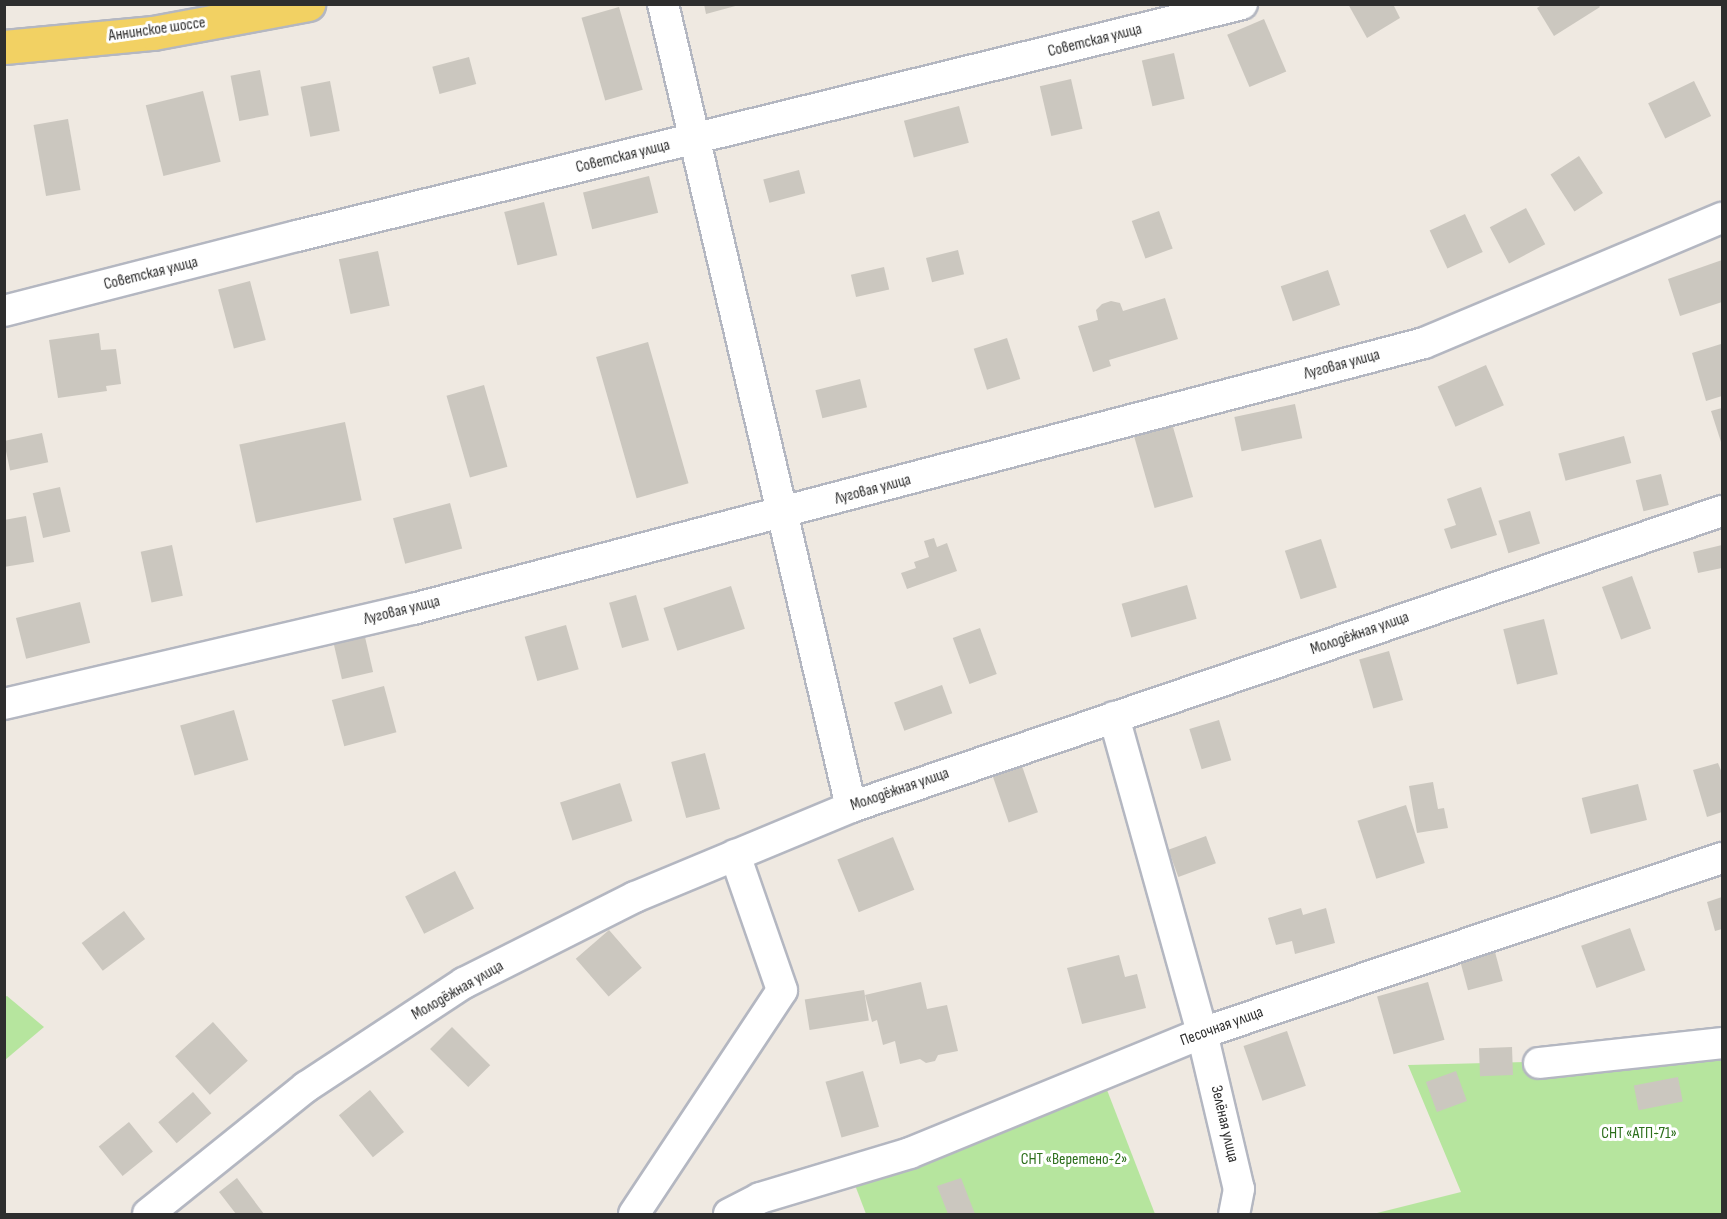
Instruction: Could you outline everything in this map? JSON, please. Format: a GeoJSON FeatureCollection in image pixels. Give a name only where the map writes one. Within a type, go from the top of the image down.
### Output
{"type":"FeatureCollection","features":[{"type":"Feature","properties":{"kind":"main road","name":"Аннинское шоссе"},"geometry":{"type":"LineString","coordinates":[[4,47],[153,33],[308,4]]}},
{"type":"Feature","properties":{"kind":"street"},"geometry":{"type":"LineString","coordinates":[[663,4],[851,807]]}},
{"type":"Feature","properties":{"kind":"street","name":"Советская улица"},"geometry":{"type":"LineString","coordinates":[[4,311],[1242,4]]}},
{"type":"Feature","properties":{"kind":"street","name":"Луговая улица"},"geometry":{"type":"LineString","coordinates":[[4,705],[414,609],[782,514],[1424,343],[1722,218]]}},
{"type":"Feature","properties":{"kind":"street","name":"Молодёжная улица"},"geometry":{"type":"LineString","coordinates":[[148,1215],[306,1087],[464,983],[635,897],[851,807],[1722,511]]}},
{"type":"Feature","properties":{"kind":"street","name":"Зелёная улица"},"geometry":{"type":"LineString","coordinates":[[1114,717],[1202,1033],[1239,1189],[1234,1215]]}},
{"type":"Feature","properties":{"kind":"street"},"geometry":{"type":"LineString","coordinates":[[634,1215],[782,990],[735,855]]}},
{"type":"Feature","properties":{"kind":"street","name":"Песочная улица"},"geometry":{"type":"LineString","coordinates":[[729,1215],[760,1198],[910,1153],[1202,1033],[1722,858]]}},
{"type":"Feature","properties":{"kind":"street"},"geometry":{"type":"LineString","coordinates":[[1539,1063],[1722,1043]]}},
{"type":"Feature","properties":{"kind":"green space"},"geometry":{"type":"Polygon","coordinates":[[[7,996],[44,1027],[5,1060],[4,997],[7,996]]]}},
{"type":"Feature","properties":{"kind":"green space","name":"СНТ «АТП-71»"},"geometry":{"type":"Polygon","coordinates":[[[1722,1043],[1722,1214],[1373,1214],[1461,1192],[1408,1065],[1530,1062],[1722,1043]]]}},
{"type":"Feature","properties":{"kind":"green space","name":"СНТ «Веретено-2»"},"geometry":{"type":"Polygon","coordinates":[[[1107,1090],[1155,1214],[866,1214],[855,1185],[1107,1090]]]}},
{"type":"Feature","properties":{"kind":"building"},"geometry":{"type":"Polygon","coordinates":[[[704,4],[738,4],[739,5],[706,14],[704,4]]]}},
{"type":"Feature","properties":{"kind":"building"},"geometry":{"type":"Polygon","coordinates":[[[1348,4],[1393,4],[1400,18],[1367,38],[1348,4]]]}},
{"type":"Feature","properties":{"kind":"building"},"geometry":{"type":"Polygon","coordinates":[[[1543,4],[1598,4],[1600,7],[1554,36],[1537,8],[1543,4]]]}},
{"type":"Feature","properties":{"kind":"building"},"geometry":{"type":"Polygon","coordinates":[[[619,7],[643,90],[605,100],[582,18],[619,7]]]}},
{"type":"Feature","properties":{"kind":"building"},"geometry":{"type":"Polygon","coordinates":[[[1264,19],[1286,71],[1249,87],[1227,35],[1264,19]]]}},
{"type":"Feature","properties":{"kind":"building"},"geometry":{"type":"Polygon","coordinates":[[[1174,53],[1185,99],[1152,106],[1142,60],[1174,53]]]}},
{"type":"Feature","properties":{"kind":"building"},"geometry":{"type":"Polygon","coordinates":[[[469,57],[476,84],[440,94],[432,67],[469,57]]]}},
{"type":"Feature","properties":{"kind":"building"},"geometry":{"type":"Polygon","coordinates":[[[260,70],[269,115],[239,121],[231,76],[260,70]]]}},
{"type":"Feature","properties":{"kind":"building"},"geometry":{"type":"Polygon","coordinates":[[[1071,79],[1082,129],[1051,136],[1040,86],[1071,79]]]}},
{"type":"Feature","properties":{"kind":"building"},"geometry":{"type":"Polygon","coordinates":[[[330,81],[340,131],[310,137],[301,87],[330,81]]]}},
{"type":"Feature","properties":{"kind":"building"},"geometry":{"type":"Polygon","coordinates":[[[1694,81],[1711,116],[1665,138],[1648,103],[1694,81]]]}},
{"type":"Feature","properties":{"kind":"building"},"geometry":{"type":"Polygon","coordinates":[[[203,91],[221,162],[163,176],[146,105],[203,91]]]}},
{"type":"Feature","properties":{"kind":"building"},"geometry":{"type":"Polygon","coordinates":[[[959,106],[969,143],[914,157],[904,121],[959,106]]]}},
{"type":"Feature","properties":{"kind":"building"},"geometry":{"type":"Polygon","coordinates":[[[68,119],[81,190],[46,196],[34,125],[68,119]]]}},
{"type":"Feature","properties":{"kind":"building"},"geometry":{"type":"Polygon","coordinates":[[[1579,156],[1603,193],[1574,211],[1550,175],[1579,156]]]}},
{"type":"Feature","properties":{"kind":"building"},"geometry":{"type":"Polygon","coordinates":[[[799,170],[805,193],[769,203],[763,180],[799,170]]]}},
{"type":"Feature","properties":{"kind":"building"},"geometry":{"type":"Polygon","coordinates":[[[649,176],[658,213],[592,229],[583,192],[649,176]]]}},
{"type":"Feature","properties":{"kind":"building"},"geometry":{"type":"Polygon","coordinates":[[[544,202],[557,255],[518,265],[504,212],[544,202]]]}},
{"type":"Feature","properties":{"kind":"building"},"geometry":{"type":"Polygon","coordinates":[[[1526,208],[1545,244],[1509,263],[1490,227],[1526,208]]]}},
{"type":"Feature","properties":{"kind":"building"},"geometry":{"type":"Polygon","coordinates":[[[1159,211],[1173,249],[1145,259],[1132,221],[1159,211]]]}},
{"type":"Feature","properties":{"kind":"building"},"geometry":{"type":"Polygon","coordinates":[[[1465,214],[1483,252],[1447,269],[1430,230],[1465,214]]]}},
{"type":"Feature","properties":{"kind":"building"},"geometry":{"type":"Polygon","coordinates":[[[958,250],[964,274],[932,282],[926,258],[958,250]]]}},
{"type":"Feature","properties":{"kind":"building"},"geometry":{"type":"Polygon","coordinates":[[[378,251],[390,306],[351,314],[339,259],[378,251]]]}},
{"type":"Feature","properties":{"kind":"building"},"geometry":{"type":"Polygon","coordinates":[[[1722,260],[1722,302],[1680,316],[1668,279],[1722,260]]]}},
{"type":"Feature","properties":{"kind":"building"},"geometry":{"type":"Polygon","coordinates":[[[884,267],[889,289],[856,297],[851,275],[884,267]]]}},
{"type":"Feature","properties":{"kind":"building"},"geometry":{"type":"Polygon","coordinates":[[[1328,270],[1340,305],[1293,321],[1281,286],[1328,270]]]}},
{"type":"Feature","properties":{"kind":"building"},"geometry":{"type":"Polygon","coordinates":[[[250,281],[266,340],[234,348],[218,290],[250,281]]]}},
{"type":"Feature","properties":{"kind":"building"},"geometry":{"type":"Polygon","coordinates":[[[1165,298],[1178,339],[1109,360],[1111,366],[1093,372],[1078,326],[1098,320],[1096,310],[1102,304],[1111,301],[1120,303],[1123,311],[1165,298]]]}},
{"type":"Feature","properties":{"kind":"building"},"geometry":{"type":"Polygon","coordinates":[[[99,333],[101,350],[116,349],[121,384],[106,386],[107,391],[58,398],[49,340],[99,333]]]}},
{"type":"Feature","properties":{"kind":"building"},"geometry":{"type":"Polygon","coordinates":[[[1007,338],[1020,379],[987,390],[974,349],[1007,338]]]}},
{"type":"Feature","properties":{"kind":"building"},"geometry":{"type":"Polygon","coordinates":[[[648,342],[689,483],[637,498],[596,357],[648,342]]]}},
{"type":"Feature","properties":{"kind":"building"},"geometry":{"type":"Polygon","coordinates":[[[1721,344],[1722,396],[1706,401],[1692,353],[1721,344]]]}},
{"type":"Feature","properties":{"kind":"building"},"geometry":{"type":"Polygon","coordinates":[[[1486,365],[1504,405],[1455,427],[1438,387],[1486,365]]]}},
{"type":"Feature","properties":{"kind":"building"},"geometry":{"type":"Polygon","coordinates":[[[860,379],[867,407],[822,418],[815,390],[860,379]]]}},
{"type":"Feature","properties":{"kind":"building"},"geometry":{"type":"Polygon","coordinates":[[[484,385],[507,467],[470,477],[447,396],[484,385]]]}},
{"type":"Feature","properties":{"kind":"building"},"geometry":{"type":"Polygon","coordinates":[[[1295,404],[1302,438],[1242,451],[1234,417],[1295,404]]]}},
{"type":"Feature","properties":{"kind":"building"},"geometry":{"type":"Polygon","coordinates":[[[1722,408],[1722,445],[1711,411],[1722,408]]]}},
{"type":"Feature","properties":{"kind":"building"},"geometry":{"type":"Polygon","coordinates":[[[1171,420],[1193,497],[1155,508],[1133,431],[1171,420]]]}},
{"type":"Feature","properties":{"kind":"building"},"geometry":{"type":"Polygon","coordinates":[[[345,422],[362,500],[256,523],[239,444],[345,422]]]}},
{"type":"Feature","properties":{"kind":"building"},"geometry":{"type":"Polygon","coordinates":[[[42,433],[48,462],[10,470],[4,441],[42,433]]]}},
{"type":"Feature","properties":{"kind":"building"},"geometry":{"type":"Polygon","coordinates":[[[1624,436],[1631,463],[1566,481],[1558,454],[1624,436]]]}},
{"type":"Feature","properties":{"kind":"building"},"geometry":{"type":"Polygon","coordinates":[[[1661,474],[1669,505],[1644,511],[1636,480],[1661,474]]]}},
{"type":"Feature","properties":{"kind":"building"},"geometry":{"type":"Polygon","coordinates":[[[60,487],[70,532],[43,538],[33,493],[60,487]]]}},
{"type":"Feature","properties":{"kind":"building"},"geometry":{"type":"Polygon","coordinates":[[[1481,487],[1497,535],[1451,549],[1444,529],[1456,525],[1447,499],[1481,487]]]}},
{"type":"Feature","properties":{"kind":"building"},"geometry":{"type":"Polygon","coordinates":[[[450,503],[462,548],[405,564],[393,518],[450,503]]]}},
{"type":"Feature","properties":{"kind":"building"},"geometry":{"type":"Polygon","coordinates":[[[1530,511],[1540,544],[1508,553],[1498,521],[1530,511]]]}},
{"type":"Feature","properties":{"kind":"building"},"geometry":{"type":"Polygon","coordinates":[[[26,516],[34,562],[4,567],[4,520],[26,516]]]}},
{"type":"Feature","properties":{"kind":"building"},"geometry":{"type":"Polygon","coordinates":[[[934,538],[937,547],[947,543],[957,571],[907,589],[901,573],[916,568],[914,562],[929,557],[924,541],[934,538]]]}},
{"type":"Feature","properties":{"kind":"building"},"geometry":{"type":"Polygon","coordinates":[[[1321,539],[1337,588],[1301,599],[1285,551],[1321,539]]]}},
{"type":"Feature","properties":{"kind":"building"},"geometry":{"type":"Polygon","coordinates":[[[172,545],[183,596],[152,603],[141,552],[172,545]]]}},
{"type":"Feature","properties":{"kind":"building"},"geometry":{"type":"Polygon","coordinates":[[[1722,545],[1722,568],[1698,573],[1693,552],[1722,545]]]}},
{"type":"Feature","properties":{"kind":"building"},"geometry":{"type":"Polygon","coordinates":[[[1632,576],[1651,629],[1621,640],[1602,587],[1632,576]]]}},
{"type":"Feature","properties":{"kind":"building"},"geometry":{"type":"Polygon","coordinates":[[[1187,585],[1197,619],[1131,637],[1122,604],[1187,585]]]}},
{"type":"Feature","properties":{"kind":"building"},"geometry":{"type":"Polygon","coordinates":[[[731,586],[745,629],[677,651],[663,608],[731,586]]]}},
{"type":"Feature","properties":{"kind":"building"},"geometry":{"type":"Polygon","coordinates":[[[636,595],[649,640],[622,648],[609,603],[636,595]]]}},
{"type":"Feature","properties":{"kind":"building"},"geometry":{"type":"Polygon","coordinates":[[[80,602],[90,643],[26,659],[16,618],[80,602]]]}},
{"type":"Feature","properties":{"kind":"building"},"geometry":{"type":"Polygon","coordinates":[[[1544,619],[1558,674],[1517,684],[1503,629],[1544,619]]]}},
{"type":"Feature","properties":{"kind":"building"},"geometry":{"type":"Polygon","coordinates":[[[566,625],[579,669],[537,681],[525,637],[566,625]]]}},
{"type":"Feature","properties":{"kind":"building"},"geometry":{"type":"Polygon","coordinates":[[[980,628],[997,674],[970,684],[953,638],[980,628]]]}},
{"type":"Feature","properties":{"kind":"building"},"geometry":{"type":"Polygon","coordinates":[[[365,637],[373,672],[342,679],[334,644],[365,637]]]}},
{"type":"Feature","properties":{"kind":"building"},"geometry":{"type":"Polygon","coordinates":[[[1389,651],[1403,700],[1373,709],[1359,660],[1389,651]]]}},
{"type":"Feature","properties":{"kind":"building"},"geometry":{"type":"Polygon","coordinates":[[[942,685],[952,713],[904,731],[894,702],[942,685]]]}},
{"type":"Feature","properties":{"kind":"building"},"geometry":{"type":"Polygon","coordinates":[[[384,686],[396,732],[344,746],[332,700],[384,686]]]}},
{"type":"Feature","properties":{"kind":"building"},"geometry":{"type":"Polygon","coordinates":[[[234,710],[248,760],[195,775],[180,725],[234,710]]]}},
{"type":"Feature","properties":{"kind":"building"},"geometry":{"type":"Polygon","coordinates":[[[1219,720],[1231,760],[1202,769],[1189,729],[1219,720]]]}},
{"type":"Feature","properties":{"kind":"building"},"geometry":{"type":"Polygon","coordinates":[[[705,753],[720,809],[686,818],[671,762],[705,753]]]}},
{"type":"Feature","properties":{"kind":"building"},"geometry":{"type":"Polygon","coordinates":[[[1718,763],[1722,773],[1722,812],[1707,817],[1693,770],[1718,763]]]}},
{"type":"Feature","properties":{"kind":"building"},"geometry":{"type":"Polygon","coordinates":[[[1022,766],[1038,812],[1009,822],[993,776],[1022,766]]]}},
{"type":"Feature","properties":{"kind":"building"},"geometry":{"type":"Polygon","coordinates":[[[1433,782],[1438,809],[1444,808],[1448,828],[1417,833],[1409,786],[1433,782]]]}},
{"type":"Feature","properties":{"kind":"building"},"geometry":{"type":"Polygon","coordinates":[[[620,783],[632,821],[572,841],[560,802],[620,783]]]}},
{"type":"Feature","properties":{"kind":"building"},"geometry":{"type":"Polygon","coordinates":[[[1638,784],[1647,820],[1591,834],[1582,798],[1638,784]]]}},
{"type":"Feature","properties":{"kind":"building"},"geometry":{"type":"Polygon","coordinates":[[[1406,805],[1425,863],[1376,879],[1357,821],[1406,805]]]}},
{"type":"Feature","properties":{"kind":"building"},"geometry":{"type":"Polygon","coordinates":[[[1206,836],[1216,863],[1178,877],[1168,850],[1206,836]]]}},
{"type":"Feature","properties":{"kind":"building"},"geometry":{"type":"Polygon","coordinates":[[[893,837],[914,890],[859,912],[837,859],[893,837]]]}},
{"type":"Feature","properties":{"kind":"building"},"geometry":{"type":"Polygon","coordinates":[[[455,871],[474,908],[424,934],[405,896],[455,871]]]}},
{"type":"Feature","properties":{"kind":"building"},"geometry":{"type":"Polygon","coordinates":[[[1722,897],[1722,929],[1715,931],[1707,902],[1722,897]]]}},
{"type":"Feature","properties":{"kind":"building"},"geometry":{"type":"Polygon","coordinates":[[[1301,908],[1303,915],[1326,908],[1335,943],[1295,954],[1292,941],[1276,945],[1268,918],[1301,908]]]}},
{"type":"Feature","properties":{"kind":"building"},"geometry":{"type":"Polygon","coordinates":[[[124,911],[145,939],[103,971],[82,943],[124,911]]]}},
{"type":"Feature","properties":{"kind":"building"},"geometry":{"type":"Polygon","coordinates":[[[1630,928],[1645,970],[1597,988],[1581,946],[1630,928]]]}},
{"type":"Feature","properties":{"kind":"building"},"geometry":{"type":"Polygon","coordinates":[[[609,930],[642,968],[609,997],[576,959],[609,930]]]}},
{"type":"Feature","properties":{"kind":"building"},"geometry":{"type":"Polygon","coordinates":[[[1495,952],[1503,981],[1468,990],[1460,961],[1495,952]]]}},
{"type":"Feature","properties":{"kind":"building"},"geometry":{"type":"Polygon","coordinates":[[[1119,955],[1125,977],[1137,974],[1146,1008],[1082,1024],[1067,968],[1119,955]]]}},
{"type":"Feature","properties":{"kind":"building"},"geometry":{"type":"Polygon","coordinates":[[[921,982],[927,1009],[947,1005],[958,1051],[938,1055],[935,1061],[926,1063],[920,1059],[900,1064],[895,1041],[883,1045],[877,1020],[872,1022],[865,995],[921,982]]]}},
{"type":"Feature","properties":{"kind":"building"},"geometry":{"type":"Polygon","coordinates":[[[1428,982],[1445,1040],[1394,1054],[1377,997],[1428,982]]]}},
{"type":"Feature","properties":{"kind":"building"},"geometry":{"type":"Polygon","coordinates":[[[864,990],[869,1021],[810,1030],[805,999],[864,990]]]}},
{"type":"Feature","properties":{"kind":"building"},"geometry":{"type":"Polygon","coordinates":[[[213,1022],[248,1061],[210,1095],[175,1056],[213,1022]]]}},
{"type":"Feature","properties":{"kind":"building"},"geometry":{"type":"Polygon","coordinates":[[[452,1027],[490,1065],[468,1087],[430,1049],[452,1027]]]}},
{"type":"Feature","properties":{"kind":"building"},"geometry":{"type":"Polygon","coordinates":[[[1287,1031],[1306,1086],[1262,1101],[1244,1046],[1287,1031]]]}},
{"type":"Feature","properties":{"kind":"building"},"geometry":{"type":"Polygon","coordinates":[[[1512,1047],[1513,1075],[1480,1076],[1479,1048],[1512,1047]]]}},
{"type":"Feature","properties":{"kind":"building"},"geometry":{"type":"Polygon","coordinates":[[[863,1071],[879,1127],[841,1138],[826,1082],[863,1071]]]}},
{"type":"Feature","properties":{"kind":"building"},"geometry":{"type":"Polygon","coordinates":[[[1456,1071],[1467,1101],[1437,1112],[1426,1082],[1456,1071]]]}},
{"type":"Feature","properties":{"kind":"building"},"geometry":{"type":"Polygon","coordinates":[[[1678,1077],[1683,1102],[1639,1110],[1634,1086],[1678,1077]]]}},
{"type":"Feature","properties":{"kind":"building"},"geometry":{"type":"Polygon","coordinates":[[[370,1090],[404,1132],[373,1157],[339,1115],[370,1090]]]}},
{"type":"Feature","properties":{"kind":"building"},"geometry":{"type":"Polygon","coordinates":[[[193,1092],[211,1113],[177,1143],[158,1122],[193,1092]]]}},
{"type":"Feature","properties":{"kind":"building"},"geometry":{"type":"Polygon","coordinates":[[[129,1122],[153,1152],[123,1176],[99,1147],[129,1122]]]}},
{"type":"Feature","properties":{"kind":"building"},"geometry":{"type":"Polygon","coordinates":[[[237,1178],[264,1214],[236,1214],[219,1192],[237,1178]]]}},
{"type":"Feature","properties":{"kind":"building"},"geometry":{"type":"Polygon","coordinates":[[[961,1178],[975,1214],[948,1214],[937,1186],[961,1178]]]}}]}
